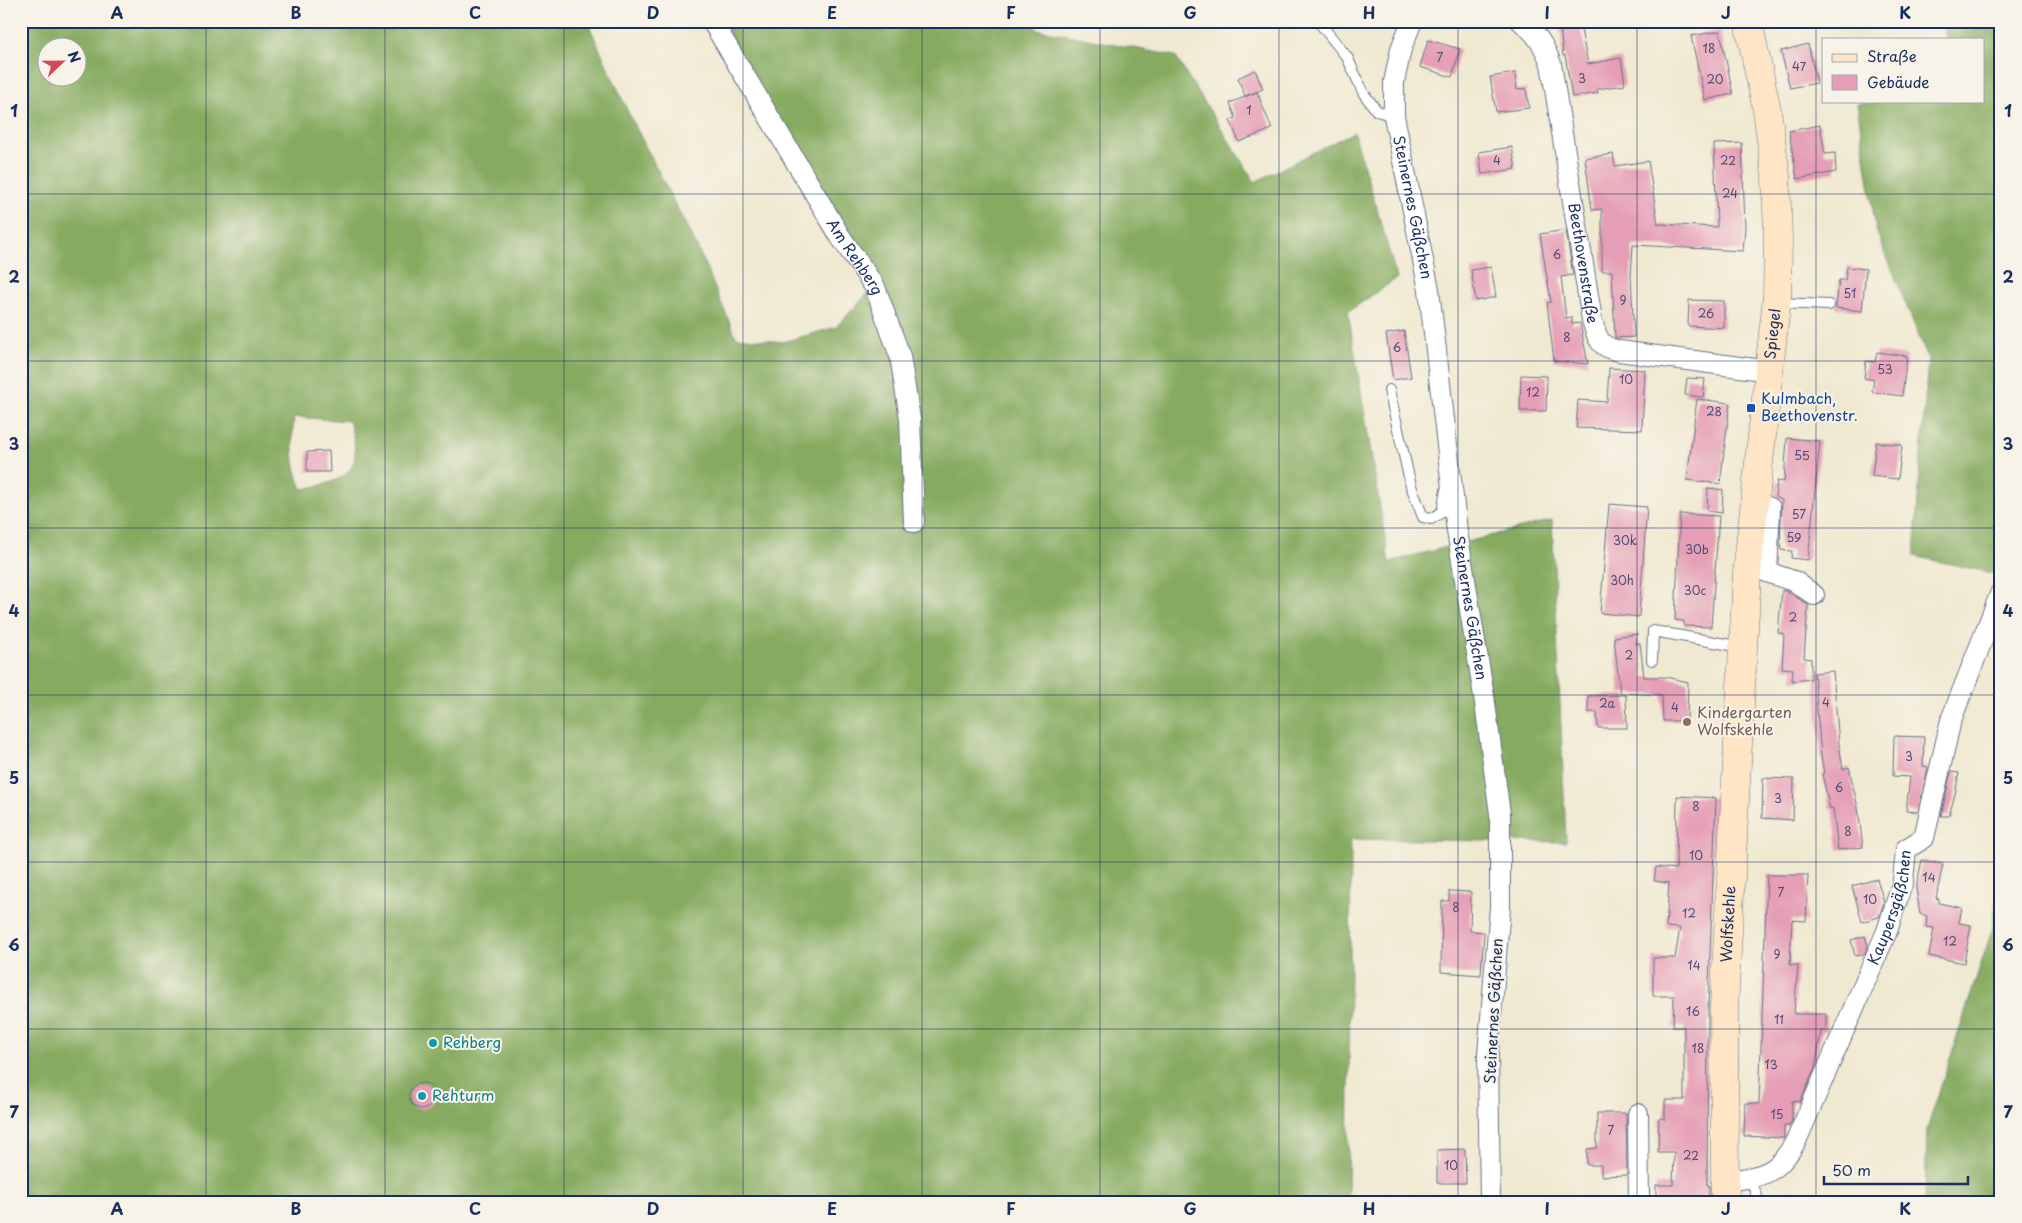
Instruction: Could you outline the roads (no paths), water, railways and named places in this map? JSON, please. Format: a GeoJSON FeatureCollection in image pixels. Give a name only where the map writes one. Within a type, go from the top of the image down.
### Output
{"type":"FeatureCollection","features":[{"type":"Feature","properties":{"kind":"street","name":"Am Rehberg"},"geometry":{"type":"LineString","coordinates":[[712,21],[840,236],[875,287],[900,356],[910,419],[914,522]]}},
{"type":"Feature","properties":{"kind":"street","name":"Steinernes Gäßchen"},"geometry":{"type":"LineString","coordinates":[[1412,21],[1400,49],[1394,82],[1394,116],[1429,290],[1457,531],[1484,696],[1500,814],[1500,906],[1488,1054],[1490,1202]]}},
{"type":"Feature","properties":{"kind":"street","name":"Beethovenstraße"},"geometry":{"type":"LineString","coordinates":[[1521,21],[1537,34],[1545,46],[1551,64],[1592,320],[1600,342],[1608,349],[1619,352],[1770,371]]}},
{"type":"Feature","properties":{"kind":"street","name":"Spiegel"},"geometry":{"type":"LineString","coordinates":[[1743,648],[1747,573],[1777,303],[1778,238],[1776,176],[1767,110],[1748,21]]}},
{"type":"Feature","properties":{"kind":"street"},"geometry":{"type":"LineString","coordinates":[[1755,502],[1770,508],[1767,572],[1796,582],[1814,595]]}},
{"type":"Feature","properties":{"kind":"street","name":"Kaupersgäßchen"},"geometry":{"type":"LineString","coordinates":[[1733,1187],[1769,1172],[1788,1156],[1879,949],[1903,881],[1906,849],[1924,838],[1951,720],[2001,592]]}},
{"type":"Feature","properties":{"kind":"street","name":"Wolfskehle"},"geometry":{"type":"LineString","coordinates":[[1733,1187],[1724,1008],[1743,648]]}},
{"type":"Feature","properties":{"kind":"street"},"geometry":{"type":"LineString","coordinates":[[1638,1114],[1639,1202]]}},
{"type":"Feature","properties":{"kind":"lane"},"geometry":{"type":"LineString","coordinates":[[1318,21],[1347,57],[1364,94],[1377,111],[1394,116]]}},
{"type":"Feature","properties":{"kind":"lane"},"geometry":{"type":"LineString","coordinates":[[1777,303],[1829,305]]}},
{"type":"Feature","properties":{"kind":"lane"},"geometry":{"type":"LineString","coordinates":[[1389,390],[1409,478],[1423,516],[1431,519],[1442,512],[1450,474]]}},
{"type":"Feature","properties":{"kind":"lane"},"geometry":{"type":"LineString","coordinates":[[1652,660],[1653,630],[1743,648]]}},
{"type":"Feature","properties":{"kind":"lane"},"geometry":{"type":"LineString","coordinates":[[1733,1187],[1759,1202]]}},
{"type":"Feature","properties":{"kind":"place","name":"Kulmbach, Beethovenstr."},"geometry":{"type":"Point","coordinates":[1751,408]}},
{"type":"Feature","properties":{"kind":"place","name":"Kindergarten Wolfskehle"},"geometry":{"type":"Point","coordinates":[1687,722]}},
{"type":"Feature","properties":{"kind":"place","name":"Rehberg"},"geometry":{"type":"Point","coordinates":[433,1043]}},
{"type":"Feature","properties":{"kind":"place","name":"Rehturm"},"geometry":{"type":"Point","coordinates":[422,1096]}}]}
